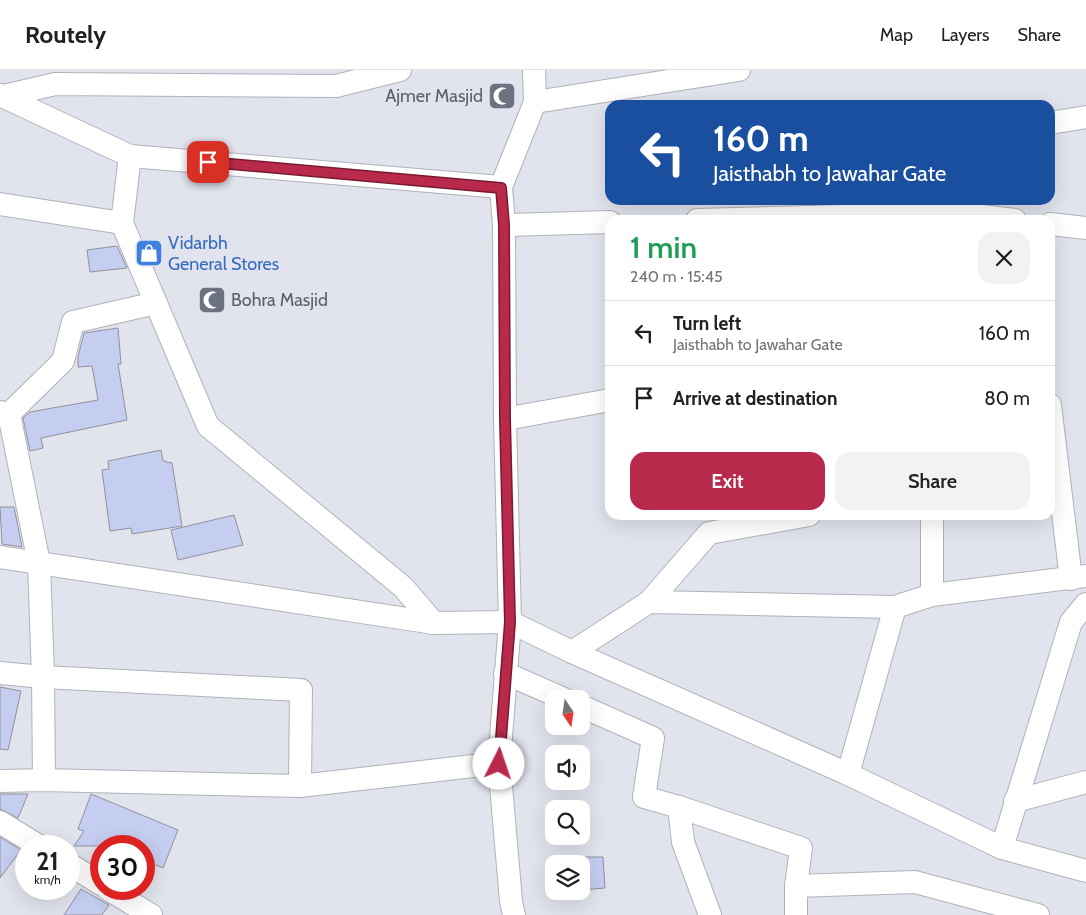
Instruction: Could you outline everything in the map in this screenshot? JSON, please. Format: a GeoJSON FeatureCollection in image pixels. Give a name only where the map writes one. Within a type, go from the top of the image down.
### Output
{"type":"FeatureCollection","features":[{"type":"Feature","properties":{"kind":"street"},"geometry":{"type":"LineString","coordinates":[[2,96],[55,84],[336,86],[400,70]]}},
{"type":"Feature","properties":{"kind":"street"},"geometry":{"type":"LineString","coordinates":[[508,910],[499,764],[510,622],[505,419],[504,225],[501,188],[535,102],[534,70]]}},
{"type":"Feature","properties":{"kind":"street"},"geometry":{"type":"LineString","coordinates":[[535,102],[739,70]]}},
{"type":"Feature","properties":{"kind":"street"},"geometry":{"type":"LineString","coordinates":[[2,96],[130,156],[501,188]]}},
{"type":"Feature","properties":{"kind":"street"},"geometry":{"type":"LineString","coordinates":[[1055,122],[1086,117]]}},
{"type":"Feature","properties":{"kind":"street"},"geometry":{"type":"LineString","coordinates":[[130,156],[122,223],[208,426],[403,587],[434,622]]}},
{"type":"Feature","properties":{"kind":"street"},"geometry":{"type":"LineString","coordinates":[[0,204],[122,223]]}},
{"type":"Feature","properties":{"kind":"street"},"geometry":{"type":"LineString","coordinates":[[741,215],[759,213],[955,213],[972,215]]}},
{"type":"Feature","properties":{"kind":"street"},"geometry":{"type":"LineString","coordinates":[[504,225],[605,222]]}},
{"type":"Feature","properties":{"kind":"street"},"geometry":{"type":"LineString","coordinates":[[1055,225],[1086,228]]}},
{"type":"Feature","properties":{"kind":"street"},"geometry":{"type":"LineString","coordinates":[[44,780],[39,563],[5,413],[63,361],[73,322],[156,303]]}},
{"type":"Feature","properties":{"kind":"street"},"geometry":{"type":"LineString","coordinates":[[505,419],[605,401]]}},
{"type":"Feature","properties":{"kind":"street"},"geometry":{"type":"LineString","coordinates":[[649,602],[895,607],[932,595],[1078,578],[1055,437]]}},
{"type":"Feature","properties":{"kind":"street"},"geometry":{"type":"LineString","coordinates":[[572,652],[649,602],[709,533],[781,520]]}},
{"type":"Feature","properties":{"kind":"street"},"geometry":{"type":"LineString","coordinates":[[932,520],[932,595]]}},
{"type":"Feature","properties":{"kind":"street"},"geometry":{"type":"LineString","coordinates":[[0,556],[434,622],[510,622],[572,652],[848,774],[1002,848],[1086,871]]}},
{"type":"Feature","properties":{"kind":"street"},"geometry":{"type":"LineString","coordinates":[[1002,848],[1071,622],[1086,604]]}},
{"type":"Feature","properties":{"kind":"street"},"geometry":{"type":"LineString","coordinates":[[848,774],[895,607]]}},
{"type":"Feature","properties":{"kind":"street"},"geometry":{"type":"LineString","coordinates":[[0,673],[43,677],[301,690],[300,786]]}},
{"type":"Feature","properties":{"kind":"street"},"geometry":{"type":"LineString","coordinates":[[505,673],[545,691]]}},
{"type":"Feature","properties":{"kind":"street"},"geometry":{"type":"LineString","coordinates":[[590,710],[653,738],[644,797],[801,848],[796,886],[796,915]]}},
{"type":"Feature","properties":{"kind":"street"},"geometry":{"type":"LineString","coordinates":[[0,782],[44,780],[300,786],[499,764]]}},
{"type":"Feature","properties":{"kind":"street"},"geometry":{"type":"LineString","coordinates":[[1015,801],[1086,782]]}},
{"type":"Feature","properties":{"kind":"street"},"geometry":{"type":"LineString","coordinates":[[679,807],[683,842],[710,915]]}},
{"type":"Feature","properties":{"kind":"street"},"geometry":{"type":"LineString","coordinates":[[0,822],[21,835]]}},
{"type":"Feature","properties":{"kind":"street"},"geometry":{"type":"LineString","coordinates":[[796,886],[915,882],[1038,915]]}},
{"type":"Feature","properties":{"kind":"street"},"geometry":{"type":"LineString","coordinates":[[126,900],[151,915]]}},
{"type":"Feature","properties":{"kind":"building"},"geometry":{"type":"Polygon","coordinates":[[[117,246],[127,268],[90,272],[87,250],[117,246]]]}},
{"type":"Feature","properties":{"kind":"building"},"geometry":{"type":"Polygon","coordinates":[[[118,328],[121,364],[118,364],[127,420],[41,438],[43,448],[30,451],[23,418],[30,412],[98,400],[92,366],[78,367],[78,357],[84,333],[118,328]]]}},
{"type":"Feature","properties":{"kind":"building"},"geometry":{"type":"Polygon","coordinates":[[[161,450],[163,461],[172,463],[182,526],[132,534],[131,528],[110,531],[102,470],[109,469],[108,461],[161,450]]]}},
{"type":"Feature","properties":{"kind":"building"},"geometry":{"type":"Polygon","coordinates":[[[0,507],[14,507],[22,547],[2,544],[0,507]]]}},
{"type":"Feature","properties":{"kind":"building"},"geometry":{"type":"Polygon","coordinates":[[[234,515],[243,545],[178,560],[171,530],[234,515]]]}},
{"type":"Feature","properties":{"kind":"building"},"geometry":{"type":"Polygon","coordinates":[[[0,687],[21,691],[8,750],[0,749],[0,687]]]}},
{"type":"Feature","properties":{"kind":"building"},"geometry":{"type":"Polygon","coordinates":[[[0,794],[28,794],[18,818],[0,809],[0,794]]]}},
{"type":"Feature","properties":{"kind":"building"},"geometry":{"type":"Polygon","coordinates":[[[91,794],[178,830],[163,868],[155,865],[155,835],[90,835],[90,846],[80,846],[80,837],[84,831],[78,829],[91,794]]]}},
{"type":"Feature","properties":{"kind":"building"},"geometry":{"type":"Polygon","coordinates":[[[0,837],[15,846],[15,858],[0,878],[0,837]]]}},
{"type":"Feature","properties":{"kind":"building"},"geometry":{"type":"Polygon","coordinates":[[[590,857],[603,857],[605,888],[590,889],[590,857]]]}},
{"type":"Feature","properties":{"kind":"building"},"geometry":{"type":"Polygon","coordinates":[[[81,889],[90,894],[90,900],[100,900],[109,905],[102,915],[64,915],[74,900],[80,900],[81,889]]]}},
{"type":"Feature","properties":{"kind":"place","name":"Ajmer Masjid"},"geometry":{"type":"Point","coordinates":[502,96]}},
{"type":"Feature","properties":{"kind":"place","name":"Vidarbh General Stores"},"geometry":{"type":"Point","coordinates":[149,253]}},
{"type":"Feature","properties":{"kind":"place","name":"Bohra Masjid"},"geometry":{"type":"Point","coordinates":[212,300]}},
{"type":"Feature","properties":{"kind":"route"},"geometry":{"type":"LineString","coordinates":[[208,162],[501,188],[504,225],[505,419],[510,622],[499,764]]}}]}
